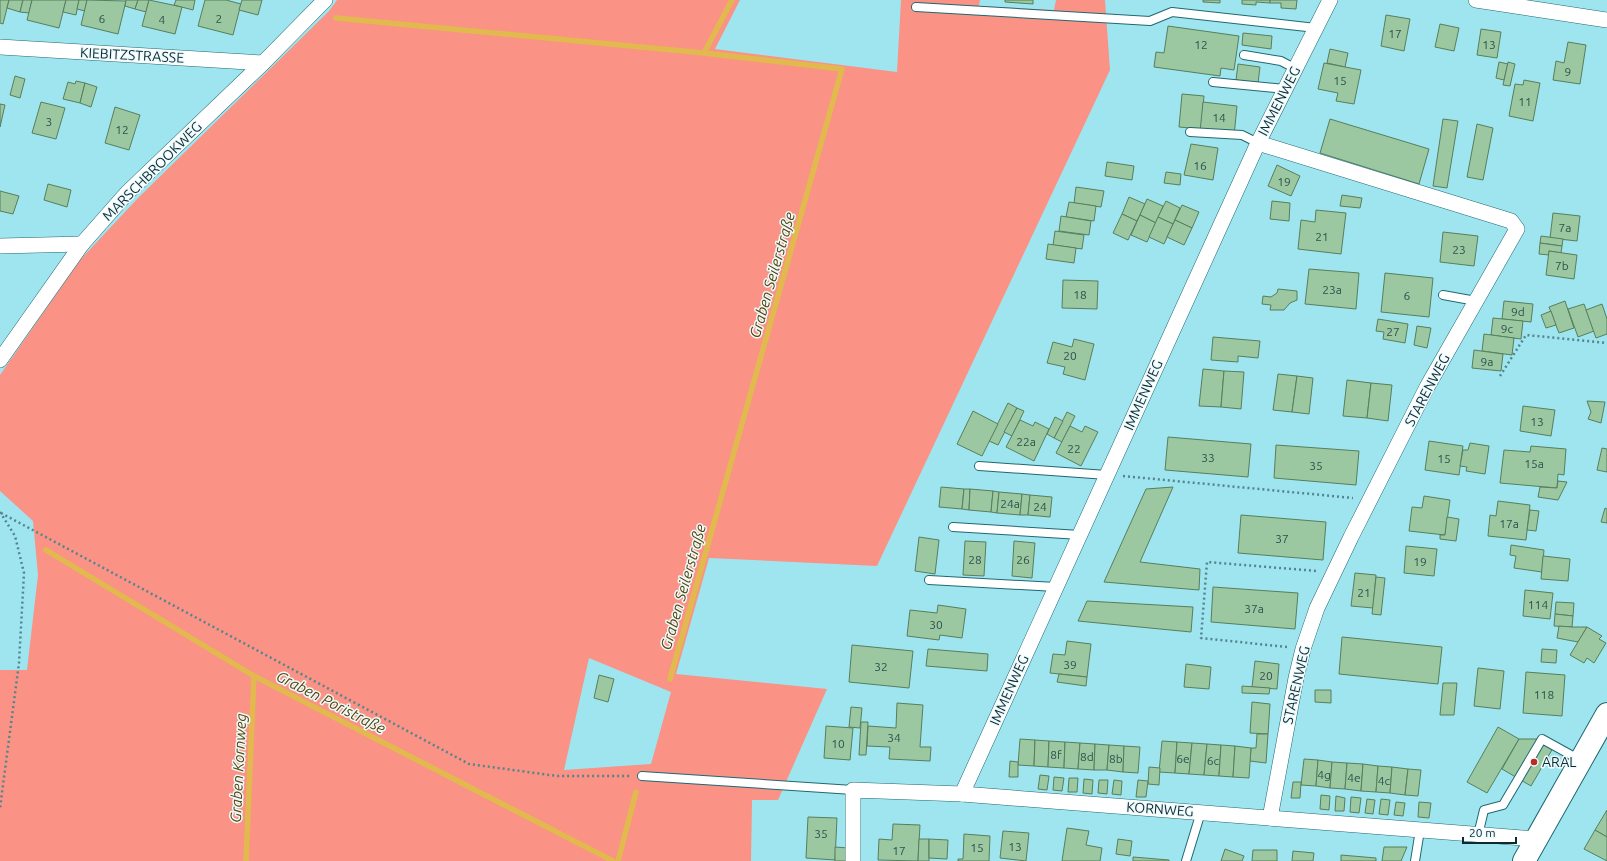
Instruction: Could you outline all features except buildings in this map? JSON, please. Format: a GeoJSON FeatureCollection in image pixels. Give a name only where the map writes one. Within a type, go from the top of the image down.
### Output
{"type":"FeatureCollection","features":[{"type":"Feature","properties":{"kind":"main road"},"geometry":{"type":"LineString","coordinates":[[1524,861],[1607,714]]}},
{"type":"Feature","properties":{"kind":"street","name":"MARSCHBROOKWEG"},"geometry":{"type":"LineString","coordinates":[[0,360],[82,244],[127,193],[263,63],[325,0]]}},
{"type":"Feature","properties":{"kind":"street","name":"IMMENWEG"},"geometry":{"type":"LineString","coordinates":[[962,794],[1258,143],[1330,0]]}},
{"type":"Feature","properties":{"kind":"street"},"geometry":{"type":"LineString","coordinates":[[1476,0],[1607,20]]}},
{"type":"Feature","properties":{"kind":"street","name":"KIEBITZSTRASSE"},"geometry":{"type":"LineString","coordinates":[[0,47],[263,63]]}},
{"type":"Feature","properties":{"kind":"street","name":"STARENWEG"},"geometry":{"type":"LineString","coordinates":[[1258,143],[1511,221],[1517,229],[1427,388],[1317,608],[1303,649],[1296,678],[1270,818]]}},
{"type":"Feature","properties":{"kind":"street"},"geometry":{"type":"LineString","coordinates":[[0,246],[82,244]]}},
{"type":"Feature","properties":{"kind":"street"},"geometry":{"type":"LineString","coordinates":[[853,790],[853,861]]}},
{"type":"Feature","properties":{"kind":"street","name":"KORNWEG"},"geometry":{"type":"LineString","coordinates":[[853,790],[962,794],[1536,839]]}},
{"type":"Feature","properties":{"kind":"lane"},"geometry":{"type":"LineString","coordinates":[[916,7],[1150,21],[1172,12],[1316,28]]}},
{"type":"Feature","properties":{"kind":"lane"},"geometry":{"type":"LineString","coordinates":[[1244,55],[1281,61],[1296,69]]}},
{"type":"Feature","properties":{"kind":"lane"},"geometry":{"type":"LineString","coordinates":[[1213,82],[1285,89]]}},
{"type":"Feature","properties":{"kind":"lane"},"geometry":{"type":"LineString","coordinates":[[1190,132],[1242,135],[1258,143]]}},
{"type":"Feature","properties":{"kind":"lane"},"geometry":{"type":"LineString","coordinates":[[1443,295],[1476,301]]}},
{"type":"Feature","properties":{"kind":"lane"},"geometry":{"type":"LineString","coordinates":[[979,466],[1107,475]]}},
{"type":"Feature","properties":{"kind":"lane"},"geometry":{"type":"LineString","coordinates":[[953,527],[1080,535]]}},
{"type":"Feature","properties":{"kind":"lane"},"geometry":{"type":"LineString","coordinates":[[929,580],[1056,587]]}},
{"type":"Feature","properties":{"kind":"lane"},"geometry":{"type":"LineString","coordinates":[[1478,835],[1484,810],[1503,804],[1542,739],[1581,760]]}},
{"type":"Feature","properties":{"kind":"lane"},"geometry":{"type":"LineString","coordinates":[[642,776],[853,790]]}},
{"type":"Feature","properties":{"kind":"lane"},"geometry":{"type":"LineString","coordinates":[[1186,861],[1201,812]]}},
{"type":"Feature","properties":{"kind":"lane"},"geometry":{"type":"LineString","coordinates":[[1415,861],[1420,830]]}},
{"type":"Feature","properties":{"kind":"path"},"geometry":{"type":"LineString","coordinates":[[1500,376],[1526,335],[1607,343]]}},
{"type":"Feature","properties":{"kind":"path"},"geometry":{"type":"LineString","coordinates":[[1107,475],[1370,500]]}},
{"type":"Feature","properties":{"kind":"path"},"geometry":{"type":"LineString","coordinates":[[1,512],[469,764],[557,776],[642,776]]}},
{"type":"Feature","properties":{"kind":"path"},"geometry":{"type":"LineString","coordinates":[[0,808],[19,663],[24,573],[15,536],[1,512]]}},
{"type":"Feature","properties":{"kind":"path"},"geometry":{"type":"LineString","coordinates":[[1303,649],[1201,638],[1207,562],[1334,572]]}},
{"type":"Feature","properties":{"kind":"shaded area"},"geometry":{"type":"Polygon","coordinates":[[[337,0],[740,0],[715,49],[897,72],[901,0],[980,0],[979,6],[1054,10],[1056,0],[1105,0],[1110,70],[877,566],[709,558],[676,674],[827,689],[778,800],[752,800],[751,861],[0,861],[0,670],[27,670],[38,575],[33,521],[0,491],[0,375],[80,260],[138,198],[329,11],[337,0]],[[589,658],[564,770],[651,764],[671,692],[589,658]]]}},
{"type":"Feature","properties":{"kind":"waterway","name":"Graben Seilerstraße"},"geometry":{"type":"LineString","coordinates":[[670,679],[842,69],[704,53],[732,0]]}},
{"type":"Feature","properties":{"kind":"waterway"},"geometry":{"type":"LineString","coordinates":[[336,18],[704,53]]}},
{"type":"Feature","properties":{"kind":"waterway","name":"Graben Poristraße"},"geometry":{"type":"LineString","coordinates":[[46,550],[254,676],[613,861]]}},
{"type":"Feature","properties":{"kind":"waterway","name":"Graben Kornweg"},"geometry":{"type":"LineString","coordinates":[[246,861],[254,676]]}},
{"type":"Feature","properties":{"kind":"waterway","name":"Graben Seilerstraße"},"geometry":{"type":"LineString","coordinates":[[618,861],[636,792]]}},
{"type":"Feature","properties":{"kind":"place","name":"ARAL"},"geometry":{"type":"Point","coordinates":[1534,762]}}]}
